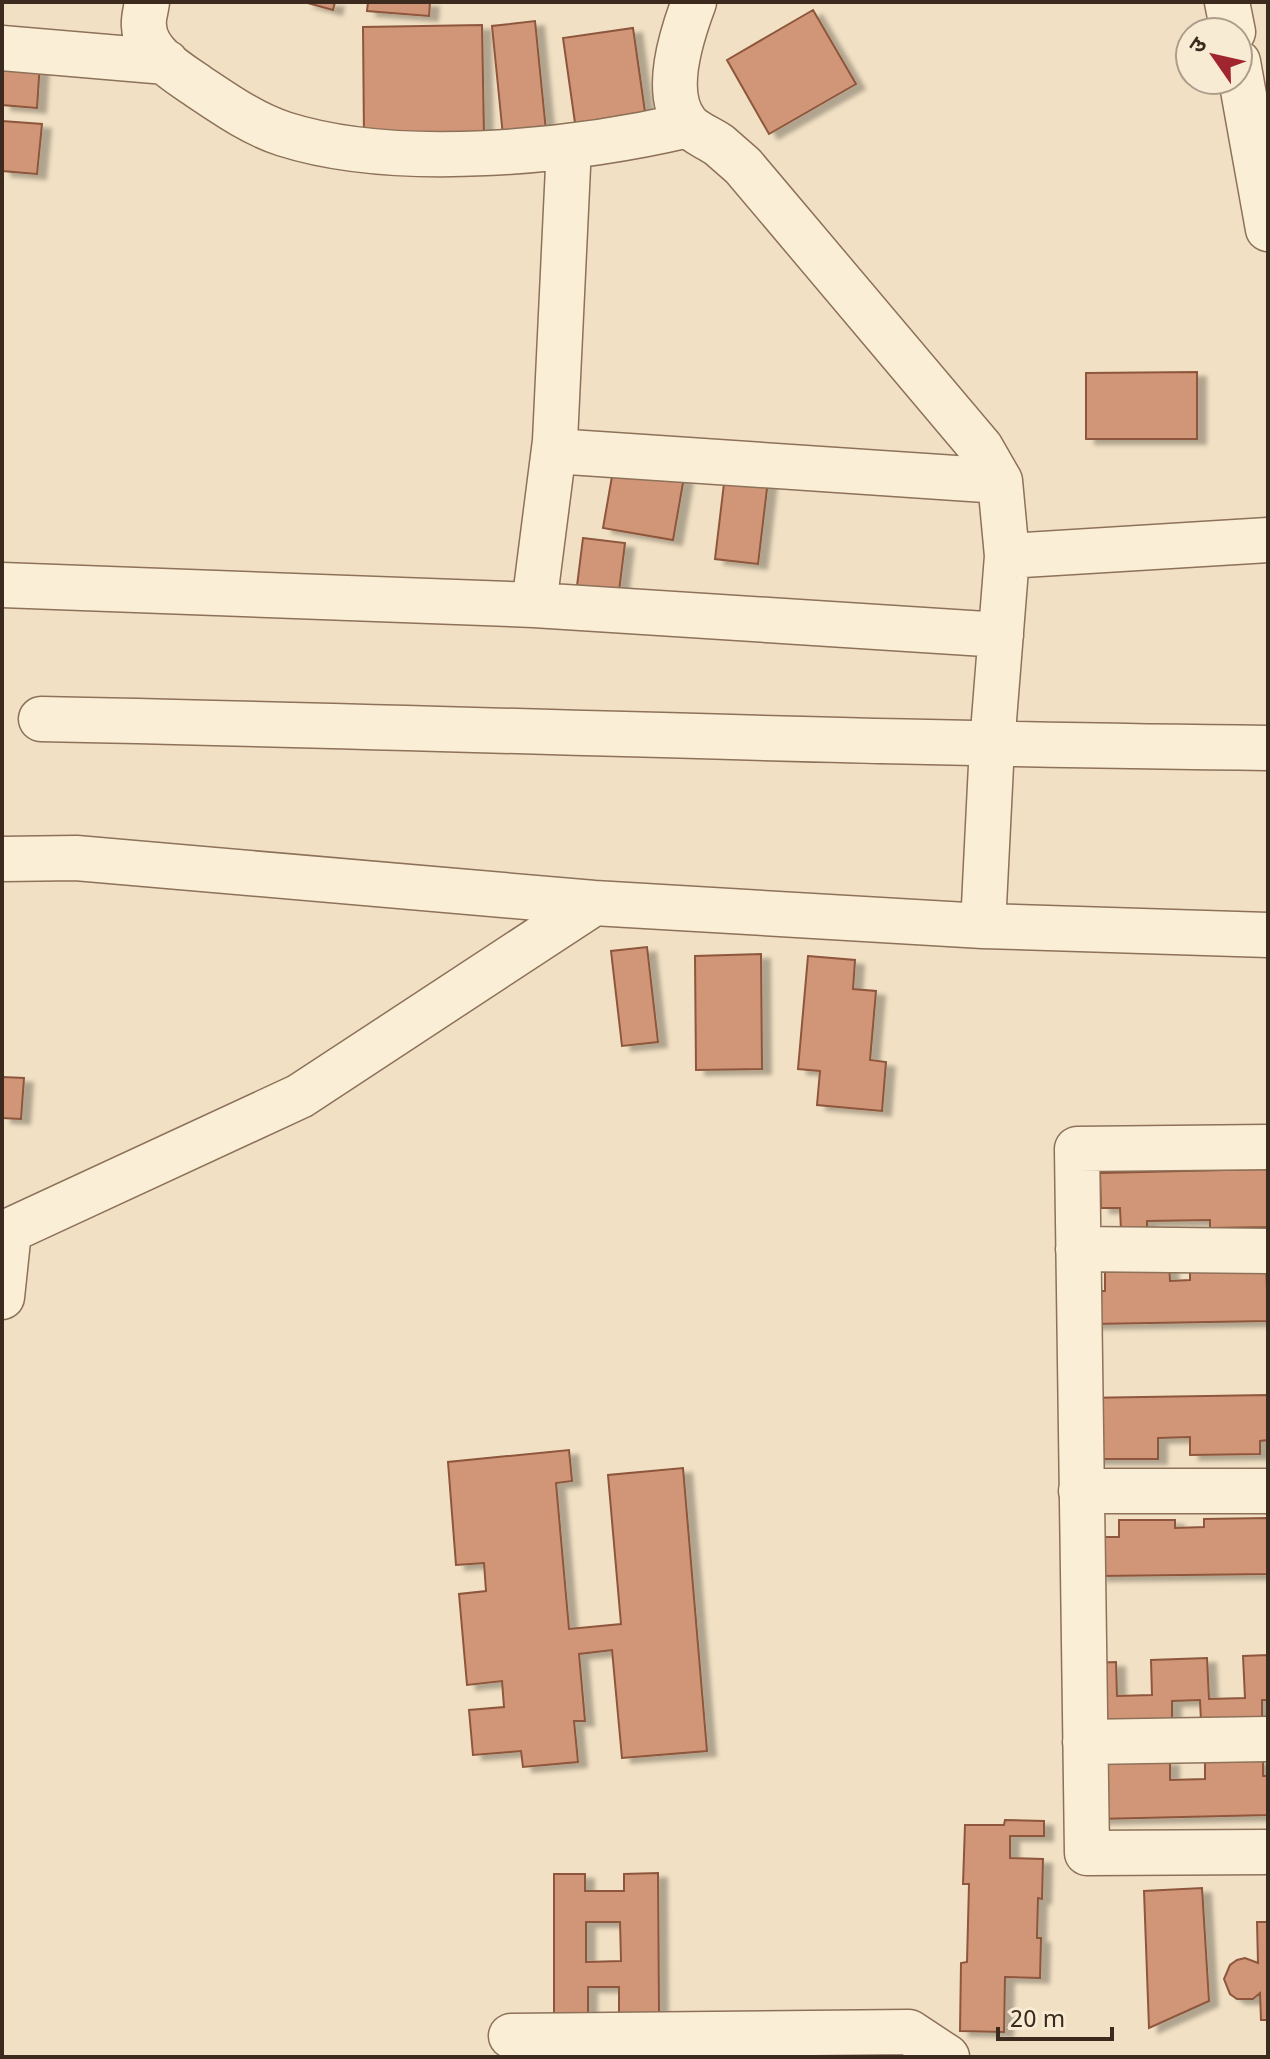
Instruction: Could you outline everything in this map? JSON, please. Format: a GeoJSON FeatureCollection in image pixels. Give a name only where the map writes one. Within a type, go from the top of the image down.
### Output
{"type":"FeatureCollection","features":[{"type":"Feature","properties":{"kind":"street"},"geometry":{"type":"LineString","coordinates":[[147,2],[143,28],[155,52],[166,62],[245,117],[282,133],[324,145],[398,154],[485,152],[569,146],[688,125]]}},
{"type":"Feature","properties":{"kind":"street"},"geometry":{"type":"LineString","coordinates":[[694,2],[684,29],[675,77],[678,106],[688,125],[743,166],[981,448],[1000,481],[1007,556],[992,745],[983,926]]}},
{"type":"Feature","properties":{"kind":"street"},"geometry":{"type":"LineString","coordinates":[[2,48],[166,62]]}},
{"type":"Feature","properties":{"kind":"street"},"geometry":{"type":"LineString","coordinates":[[1244,96],[1268,229]]}},
{"type":"Feature","properties":{"kind":"street"},"geometry":{"type":"LineString","coordinates":[[534,605],[554,451],[569,146]]}},
{"type":"Feature","properties":{"kind":"street"},"geometry":{"type":"LineString","coordinates":[[554,451],[1000,481]]}},
{"type":"Feature","properties":{"kind":"street"},"geometry":{"type":"LineString","coordinates":[[1007,556],[1268,540]]}},
{"type":"Feature","properties":{"kind":"street"},"geometry":{"type":"LineString","coordinates":[[2,585],[534,605],[1001,635]]}},
{"type":"Feature","properties":{"kind":"street"},"geometry":{"type":"LineString","coordinates":[[41,719],[992,745],[1268,748]]}},
{"type":"Feature","properties":{"kind":"street"},"geometry":{"type":"LineString","coordinates":[[2,859],[76,858],[594,903],[983,926],[1268,935]]}},
{"type":"Feature","properties":{"kind":"street"},"geometry":{"type":"LineString","coordinates":[[2,1297],[6,1233],[300,1096],[594,903]]}},
{"type":"Feature","properties":{"kind":"street"},"geometry":{"type":"LineString","coordinates":[[1268,1147],[1077,1149],[1087,1853],[1268,1852]]}},
{"type":"Feature","properties":{"kind":"street"},"geometry":{"type":"LineString","coordinates":[[1078,1249],[1268,1251]]}},
{"type":"Feature","properties":{"kind":"street"},"geometry":{"type":"LineString","coordinates":[[1081,1491],[1268,1491]]}},
{"type":"Feature","properties":{"kind":"street"},"geometry":{"type":"LineString","coordinates":[[1085,1742],[1268,1739]]}},
{"type":"Feature","properties":{"kind":"street"},"geometry":{"type":"LineString","coordinates":[[511,2036],[909,2032],[947,2057]]}},
{"type":"Feature","properties":{"kind":"building"},"geometry":{"type":"Polygon","coordinates":[[[304,2],[335,2],[333,10],[304,2]]]}},
{"type":"Feature","properties":{"kind":"building"},"geometry":{"type":"Polygon","coordinates":[[[368,2],[430,2],[429,16],[367,11],[368,2]]]}},
{"type":"Feature","properties":{"kind":"building"},"geometry":{"type":"Polygon","coordinates":[[[813,10],[856,84],[769,134],[727,60],[813,10]]]}},
{"type":"Feature","properties":{"kind":"building"},"geometry":{"type":"Polygon","coordinates":[[[535,21],[546,131],[503,136],[492,26],[535,21]]]}},
{"type":"Feature","properties":{"kind":"building"},"geometry":{"type":"Polygon","coordinates":[[[482,25],[484,136],[364,138],[363,27],[482,25]]]}},
{"type":"Feature","properties":{"kind":"building"},"geometry":{"type":"Polygon","coordinates":[[[633,28],[646,119],[576,130],[563,38],[633,28]]]}},
{"type":"Feature","properties":{"kind":"building"},"geometry":{"type":"Polygon","coordinates":[[[2,60],[40,62],[37,108],[2,105],[2,60]]]}},
{"type":"Feature","properties":{"kind":"building"},"geometry":{"type":"Polygon","coordinates":[[[2,121],[42,124],[37,174],[2,171],[2,121]]]}},
{"type":"Feature","properties":{"kind":"building"},"geometry":{"type":"Polygon","coordinates":[[[1197,372],[1197,439],[1086,439],[1086,373],[1197,372]]]}},
{"type":"Feature","properties":{"kind":"building"},"geometry":{"type":"Polygon","coordinates":[[[614,465],[684,477],[673,540],[603,528],[614,465]]]}},
{"type":"Feature","properties":{"kind":"building"},"geometry":{"type":"Polygon","coordinates":[[[725,475],[768,480],[758,564],[715,559],[725,475]]]}},
{"type":"Feature","properties":{"kind":"building"},"geometry":{"type":"Polygon","coordinates":[[[583,538],[625,543],[618,599],[576,594],[583,538]]]}},
{"type":"Feature","properties":{"kind":"building"},"geometry":{"type":"Polygon","coordinates":[[[647,947],[658,1042],[622,1046],[611,951],[647,947]]]}},
{"type":"Feature","properties":{"kind":"building"},"geometry":{"type":"Polygon","coordinates":[[[761,954],[762,1069],[696,1070],[695,956],[761,954]]]}},
{"type":"Feature","properties":{"kind":"building"},"geometry":{"type":"Polygon","coordinates":[[[808,956],[855,960],[853,989],[876,991],[870,1060],[886,1062],[882,1111],[817,1105],[820,1071],[798,1069],[808,956]]]}},
{"type":"Feature","properties":{"kind":"building"},"geometry":{"type":"Polygon","coordinates":[[[2,1077],[24,1078],[21,1119],[2,1118],[2,1077]]]}},
{"type":"Feature","properties":{"kind":"building"},"geometry":{"type":"Polygon","coordinates":[[[1268,1169],[1268,1227],[1210,1228],[1210,1220],[1147,1221],[1147,1229],[1121,1230],[1120,1208],[1101,1208],[1100,1173],[1268,1169]]]}},
{"type":"Feature","properties":{"kind":"building"},"geometry":{"type":"Polygon","coordinates":[[[1266,1261],[1268,1321],[1091,1324],[1091,1291],[1105,1291],[1105,1264],[1169,1263],[1170,1281],[1190,1280],[1190,1262],[1266,1261]]]}},
{"type":"Feature","properties":{"kind":"building"},"geometry":{"type":"Polygon","coordinates":[[[1268,1395],[1268,1440],[1260,1441],[1260,1454],[1190,1455],[1190,1437],[1158,1438],[1158,1459],[1093,1459],[1082,1398],[1268,1395]]]}},
{"type":"Feature","properties":{"kind":"building"},"geometry":{"type":"Polygon","coordinates":[[[569,1450],[572,1481],[556,1483],[569,1629],[621,1624],[608,1475],[683,1468],[707,1751],[622,1758],[612,1650],[579,1654],[585,1721],[574,1721],[578,1762],[523,1767],[521,1751],[473,1755],[469,1710],[504,1707],[502,1681],[467,1685],[459,1594],[486,1591],[484,1563],[456,1565],[448,1462],[569,1450]]]}},
{"type":"Feature","properties":{"kind":"building"},"geometry":{"type":"Polygon","coordinates":[[[1268,1518],[1268,1574],[1098,1576],[1098,1537],[1119,1537],[1119,1520],[1175,1520],[1175,1528],[1204,1527],[1204,1519],[1268,1518]]]}},
{"type":"Feature","properties":{"kind":"building"},"geometry":{"type":"Polygon","coordinates":[[[1268,1655],[1268,1700],[1262,1700],[1262,1718],[1201,1721],[1200,1700],[1172,1701],[1172,1722],[1092,1725],[1089,1663],[1116,1662],[1117,1696],[1152,1695],[1151,1660],[1207,1658],[1209,1699],[1245,1698],[1243,1656],[1268,1655]]]}},
{"type":"Feature","properties":{"kind":"building"},"geometry":{"type":"Polygon","coordinates":[[[1263,1759],[1263,1776],[1268,1776],[1268,1815],[1097,1819],[1096,1762],[1170,1760],[1170,1780],[1205,1779],[1205,1760],[1263,1759]]]}},
{"type":"Feature","properties":{"kind":"building"},"geometry":{"type":"Polygon","coordinates":[[[1005,1820],[1044,1821],[1044,1836],[1010,1836],[1010,1858],[1043,1859],[1042,1899],[1038,1898],[1040,1978],[1005,1977],[1004,2032],[960,2031],[961,1963],[967,1962],[969,1884],[963,1884],[965,1825],[1004,1825],[1005,1820]]]}},
{"type":"Feature","properties":{"kind":"building"},"geometry":{"type":"Polygon","coordinates":[[[658,1873],[659,2013],[619,2013],[619,1987],[588,1987],[588,2014],[554,2013],[554,1874],[585,1874],[585,1891],[624,1891],[624,1874],[658,1873]],[[586,1922],[586,1962],[621,1961],[620,1922],[586,1922]]]}},
{"type":"Feature","properties":{"kind":"building"},"geometry":{"type":"Polygon","coordinates":[[[1202,1888],[1209,2001],[1149,2028],[1144,1891],[1202,1888]]]}},
{"type":"Feature","properties":{"kind":"building"},"geometry":{"type":"Polygon","coordinates":[[[1257,1922],[1268,1922],[1268,2020],[1261,2020],[1260,1993],[1253,1999],[1237,1999],[1230,1994],[1224,1979],[1230,1965],[1237,1960],[1245,1958],[1258,1963],[1257,1922]]]}}]}
